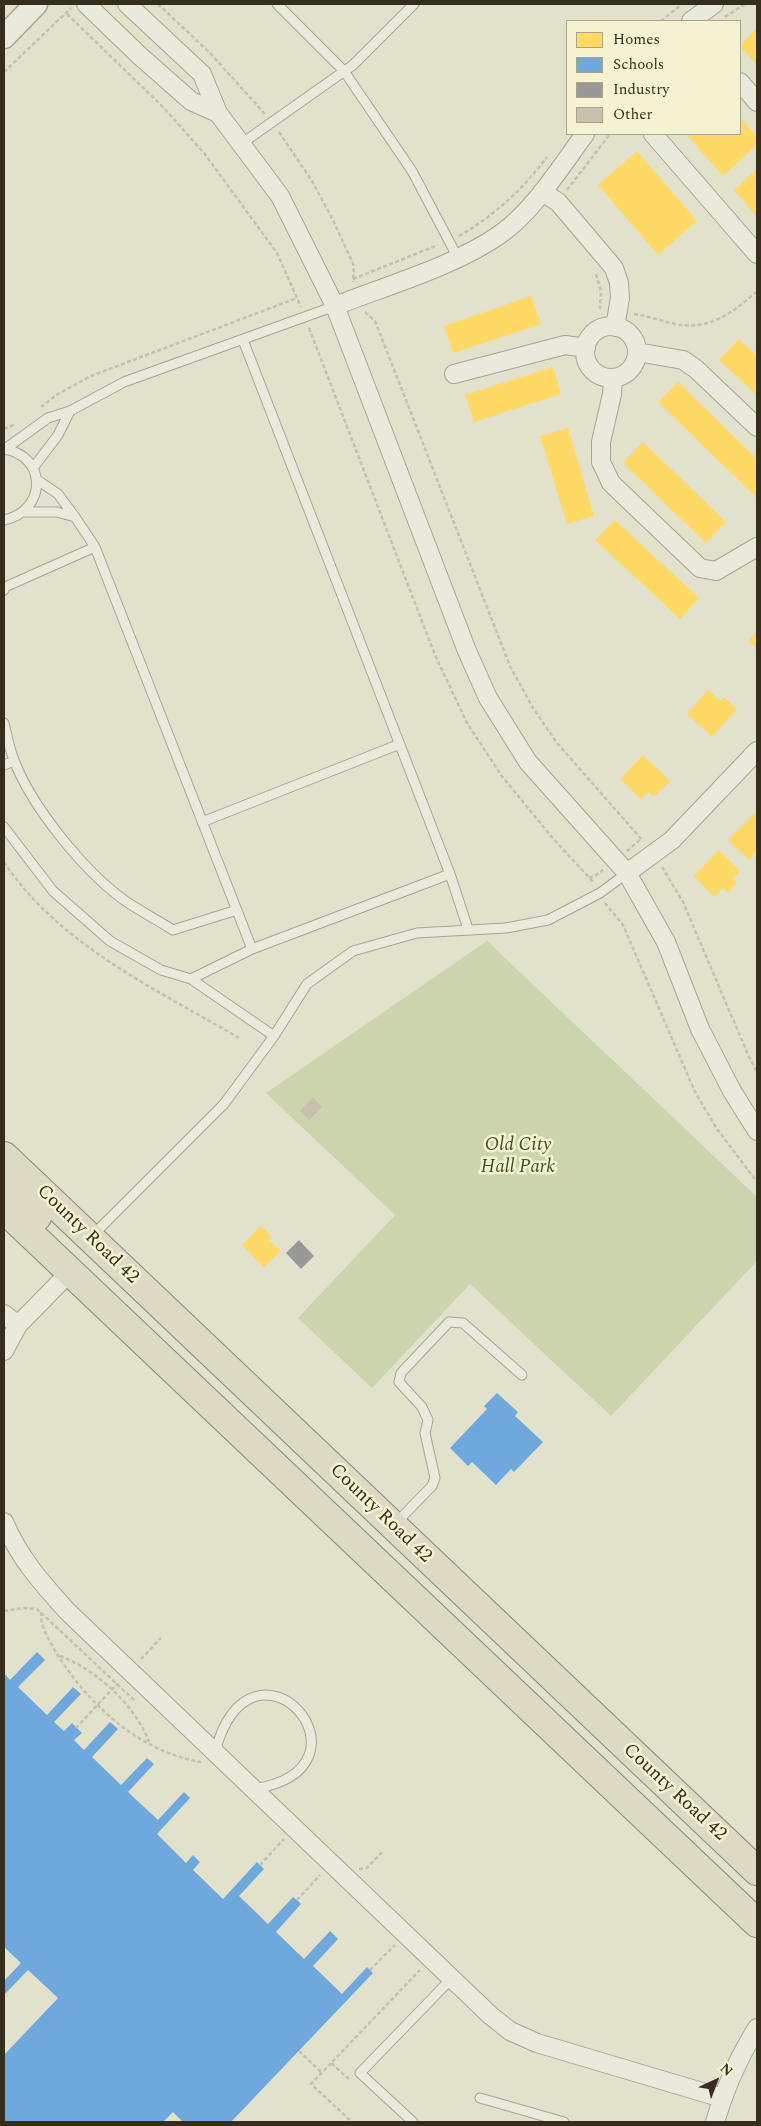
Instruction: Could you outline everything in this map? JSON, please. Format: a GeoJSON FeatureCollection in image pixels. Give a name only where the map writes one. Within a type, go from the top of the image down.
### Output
{"type":"FeatureCollection","features":[{"type":"Feature","properties":{"kind":"highway","name":"County Road 42"},"geometry":{"type":"LineString","coordinates":[[4,1156],[757,1871]]}},
{"type":"Feature","properties":{"kind":"highway"},"geometry":{"type":"LineString","coordinates":[[4,1185],[64,1239],[81,1245],[90,1238]]}},
{"type":"Feature","properties":{"kind":"highway","name":"County Road 42"},"geometry":{"type":"LineString","coordinates":[[4,1209],[757,1923]]}},
{"type":"Feature","properties":{"kind":"highway"},"geometry":{"type":"LineString","coordinates":[[70,1272],[75,1267],[84,1265],[96,1272],[273,1437],[352,1487]]}},
{"type":"Feature","properties":{"kind":"highway"},"geometry":{"type":"LineString","coordinates":[[544,1720],[595,1755],[650,1800],[757,1903]]}},
{"type":"Feature","properties":{"kind":"street"},"geometry":{"type":"LineString","coordinates":[[4,37],[36,4]]}},
{"type":"Feature","properties":{"kind":"street"},"geometry":{"type":"LineString","coordinates":[[86,4],[140,56],[192,101],[218,113]]}},
{"type":"Feature","properties":{"kind":"street"},"geometry":{"type":"LineString","coordinates":[[127,4],[202,74],[218,113],[280,196],[335,306],[467,651],[488,698],[528,762],[627,873],[666,942],[700,1029],[732,1091],[757,1131]]}},
{"type":"Feature","properties":{"kind":"street"},"geometry":{"type":"LineString","coordinates":[[692,20],[714,4]]}},
{"type":"Feature","properties":{"kind":"street"},"geometry":{"type":"LineString","coordinates":[[741,83],[757,102]]}},
{"type":"Feature","properties":{"kind":"street"},"geometry":{"type":"LineString","coordinates":[[335,306],[458,258],[503,232],[542,192],[585,135]]}},
{"type":"Feature","properties":{"kind":"street"},"geometry":{"type":"LineString","coordinates":[[654,135],[757,254]]}},
{"type":"Feature","properties":{"kind":"street"},"geometry":{"type":"LineString","coordinates":[[542,192],[558,202],[569,214],[614,268],[620,283],[620,317],[634,341],[637,352],[634,365],[630,370],[613,378],[605,378],[592,370],[588,363],[586,348],[591,336],[608,327],[620,317]]}},
{"type":"Feature","properties":{"kind":"street"},"geometry":{"type":"LineString","coordinates":[[454,374],[565,345],[586,348]]}},
{"type":"Feature","properties":{"kind":"street"},"geometry":{"type":"LineString","coordinates":[[637,352],[683,360],[696,369],[757,427]]}},
{"type":"Feature","properties":{"kind":"street"},"geometry":{"type":"LineString","coordinates":[[613,378],[612,394],[601,442],[601,462],[611,483],[700,568],[716,571],[757,548]]}},
{"type":"Feature","properties":{"kind":"street"},"geometry":{"type":"LineString","coordinates":[[627,873],[672,840],[757,750]]}},
{"type":"Feature","properties":{"kind":"street"},"geometry":{"type":"LineString","coordinates":[[4,1351],[18,1325],[70,1272]]}},
{"type":"Feature","properties":{"kind":"street"},"geometry":{"type":"LineString","coordinates":[[4,1314],[18,1325]]}},
{"type":"Feature","properties":{"kind":"street"},"geometry":{"type":"LineString","coordinates":[[4,1522],[13,1544],[29,1568],[67,1611],[209,1757],[254,1789],[490,2015],[510,2030],[538,2043],[722,2098]]}},
{"type":"Feature","properties":{"kind":"street"},"geometry":{"type":"LineString","coordinates":[[715,2122],[736,2063],[757,2028]]}},
{"type":"Feature","properties":{"kind":"lane"},"geometry":{"type":"LineString","coordinates":[[277,4],[344,71],[412,171],[458,258]]}},
{"type":"Feature","properties":{"kind":"lane"},"geometry":{"type":"LineString","coordinates":[[241,144],[353,65],[414,4]]}},
{"type":"Feature","properties":{"kind":"lane"},"geometry":{"type":"LineString","coordinates":[[4,449],[48,418],[70,411],[124,382],[335,306]]}},
{"type":"Feature","properties":{"kind":"lane"},"geometry":{"type":"LineString","coordinates":[[243,340],[450,874],[468,929]]}},
{"type":"Feature","properties":{"kind":"lane"},"geometry":{"type":"LineString","coordinates":[[32,468],[58,435],[70,411]]}},
{"type":"Feature","properties":{"kind":"lane"},"geometry":{"type":"LineString","coordinates":[[4,449],[15,451],[25,458],[32,468],[36,479],[34,497],[24,512],[14,518],[4,520]]}},
{"type":"Feature","properties":{"kind":"lane"},"geometry":{"type":"LineString","coordinates":[[36,479],[58,494],[95,547],[252,949]]}},
{"type":"Feature","properties":{"kind":"lane"},"geometry":{"type":"LineString","coordinates":[[24,512],[57,512],[75,517]]}},
{"type":"Feature","properties":{"kind":"lane"},"geometry":{"type":"LineString","coordinates":[[4,590],[5,587],[95,547]]}},
{"type":"Feature","properties":{"kind":"lane"},"geometry":{"type":"LineString","coordinates":[[4,723],[14,761],[52,827],[88,866],[123,899],[173,930],[237,910]]}},
{"type":"Feature","properties":{"kind":"lane"},"geometry":{"type":"LineString","coordinates":[[202,822],[400,744]]}},
{"type":"Feature","properties":{"kind":"lane"},"geometry":{"type":"LineString","coordinates":[[4,765],[14,761]]}},
{"type":"Feature","properties":{"kind":"lane"},"geometry":{"type":"LineString","coordinates":[[4,827],[52,891],[110,941],[162,970],[191,979],[274,1036]]}},
{"type":"Feature","properties":{"kind":"lane"},"geometry":{"type":"LineString","coordinates":[[90,1238],[224,1104],[274,1036],[307,984],[353,951],[417,933],[506,928],[548,920],[600,893],[627,873]]}},
{"type":"Feature","properties":{"kind":"lane"},"geometry":{"type":"LineString","coordinates":[[191,979],[252,949],[450,874]]}},
{"type":"Feature","properties":{"kind":"lane"},"geometry":{"type":"LineString","coordinates":[[393,1526],[432,1486],[435,1478],[424,1433],[428,1420],[422,1407],[399,1382],[401,1373],[449,1322],[464,1323],[522,1375]]}},
{"type":"Feature","properties":{"kind":"lane"},"geometry":{"type":"LineString","coordinates":[[209,1757],[226,1721],[235,1708],[246,1700],[260,1695],[274,1696],[296,1706],[310,1728],[311,1742],[305,1762],[299,1771],[289,1779],[278,1784],[254,1789]]}},
{"type":"Feature","properties":{"kind":"lane"},"geometry":{"type":"LineString","coordinates":[[413,2122],[360,2073],[452,1978]]}},
{"type":"Feature","properties":{"kind":"lane"},"geometry":{"type":"LineString","coordinates":[[480,2098],[564,2122]]}},
{"type":"Feature","properties":{"kind":"path"},"geometry":{"type":"LineString","coordinates":[[4,72],[67,14],[75,4]]}},
{"type":"Feature","properties":{"kind":"path"},"geometry":{"type":"LineString","coordinates":[[158,4],[210,53],[271,122],[312,181],[334,222],[354,266],[352,279],[366,315],[375,321],[510,666],[533,708],[557,743],[653,854],[683,902],[757,1072]]}},
{"type":"Feature","properties":{"kind":"path"},"geometry":{"type":"LineString","coordinates":[[662,20],[682,4]]}},
{"type":"Feature","properties":{"kind":"path"},"geometry":{"type":"LineString","coordinates":[[721,20],[745,4]]}},
{"type":"Feature","properties":{"kind":"path"},"geometry":{"type":"LineString","coordinates":[[352,279],[450,240],[483,222],[507,203],[529,180],[551,152]]}},
{"type":"Feature","properties":{"kind":"path"},"geometry":{"type":"LineString","coordinates":[[595,272],[600,281],[600,308],[620,317],[652,316],[673,324],[690,326],[711,323],[728,315],[757,290]]}},
{"type":"Feature","properties":{"kind":"path"},"geometry":{"type":"LineString","coordinates":[[38,409],[58,394],[91,376],[297,298]]}},
{"type":"Feature","properties":{"kind":"path"},"geometry":{"type":"LineString","coordinates":[[4,429],[17,424]]}},
{"type":"Feature","properties":{"kind":"path"},"geometry":{"type":"LineString","coordinates":[[4,1611],[32,1607],[41,1612],[136,1702]]}},
{"type":"Feature","properties":{"kind":"path"},"geometry":{"type":"LineString","coordinates":[[41,1612],[40,1617],[45,1631],[67,1671],[98,1705],[124,1728],[150,1743],[181,1757],[209,1757]]}},
{"type":"Feature","properties":{"kind":"path"},"geometry":{"type":"LineString","coordinates":[[58,1656],[91,1673],[112,1690],[139,1721],[150,1743]]}},
{"type":"Feature","properties":{"kind":"path"},"geometry":{"type":"LineString","coordinates":[[76,1728],[108,1694]]}},
{"type":"Feature","properties":{"kind":"path"},"geometry":{"type":"LineString","coordinates":[[260,1864],[286,1836]]}},
{"type":"Feature","properties":{"kind":"path"},"geometry":{"type":"LineString","coordinates":[[370,1970],[397,1942]]}},
{"type":"Feature","properties":{"kind":"path"},"geometry":{"type":"LineString","coordinates":[[352,2122],[312,2084],[424,1966]]}},
{"type":"Feature","properties":{"kind":"path"},"geometry":{"type":"LineString","coordinates":[[299,2051],[322,2073]]}},
{"type":"Feature","properties":{"kind":"path"},"geometry":{"type":"LineString","coordinates":[[332,2063],[352,2083]]}},
{"type":"Feature","properties":{"kind":"green space","name":"Old City Hall Park"},"geometry":{"type":"Polygon","coordinates":[[[487,941],[757,1197],[757,1261],[611,1416],[470,1284],[372,1388],[298,1318],[395,1215],[266,1093],[487,941]]]}},
{"type":"Feature","properties":{"kind":"building: Homes"},"geometry":{"type":"Polygon","coordinates":[[[757,28],[757,65],[741,47],[757,28]]]}},
{"type":"Feature","properties":{"kind":"building: Homes"},"geometry":{"type":"Polygon","coordinates":[[[741,118],[757,137],[757,145],[723,176],[687,135],[741,135],[741,118]]]}},
{"type":"Feature","properties":{"kind":"building: Homes"},"geometry":{"type":"Polygon","coordinates":[[[637,151],[697,221],[658,255],[598,185],[637,151]]]}},
{"type":"Feature","properties":{"kind":"building: Homes"},"geometry":{"type":"Polygon","coordinates":[[[757,169],[757,217],[734,190],[757,169]]]}},
{"type":"Feature","properties":{"kind":"building: Homes"},"geometry":{"type":"Polygon","coordinates":[[[531,296],[541,324],[453,353],[444,326],[531,296]]]}},
{"type":"Feature","properties":{"kind":"building: Homes"},"geometry":{"type":"Polygon","coordinates":[[[739,339],[757,356],[757,395],[719,360],[739,339]]]}},
{"type":"Feature","properties":{"kind":"building: Homes"},"geometry":{"type":"Polygon","coordinates":[[[553,367],[561,394],[474,422],[465,395],[553,367]]]}},
{"type":"Feature","properties":{"kind":"building: Homes"},"geometry":{"type":"Polygon","coordinates":[[[678,382],[757,459],[757,498],[658,402],[678,382]]]}},
{"type":"Feature","properties":{"kind":"building: Homes"},"geometry":{"type":"Polygon","coordinates":[[[568,428],[594,516],[567,524],[540,436],[568,428]]]}},
{"type":"Feature","properties":{"kind":"building: Homes"},"geometry":{"type":"Polygon","coordinates":[[[643,442],[726,522],[706,543],[623,463],[643,442]]]}},
{"type":"Feature","properties":{"kind":"building: Homes"},"geometry":{"type":"Polygon","coordinates":[[[615,520],[699,598],[680,619],[595,540],[615,520]]]}},
{"type":"Feature","properties":{"kind":"building: Homes"},"geometry":{"type":"Polygon","coordinates":[[[757,631],[757,650],[748,641],[757,631]]]}},
{"type":"Feature","properties":{"kind":"building: Homes"},"geometry":{"type":"Polygon","coordinates":[[[708,690],[720,701],[724,697],[737,709],[712,737],[687,714],[708,690]]]}},
{"type":"Feature","properties":{"kind":"building: Homes"},"geometry":{"type":"Polygon","coordinates":[[[643,755],[670,781],[654,797],[648,792],[641,799],[620,779],[643,755]]]}},
{"type":"Feature","properties":{"kind":"building: Homes"},"geometry":{"type":"Polygon","coordinates":[[[754,814],[757,817],[757,852],[749,860],[728,840],[754,814]]]}},
{"type":"Feature","properties":{"kind":"building: Homes"},"geometry":{"type":"Polygon","coordinates":[[[719,850],[740,871],[733,878],[737,883],[728,893],[723,888],[714,897],[694,876],[719,850]]]}},
{"type":"Feature","properties":{"kind":"building: Homes"},"geometry":{"type":"Polygon","coordinates":[[[261,1226],[272,1237],[269,1240],[281,1251],[264,1267],[242,1245],[261,1226]]]}},
{"type":"Feature","properties":{"kind":"building: Schools"},"geometry":{"type":"Polygon","coordinates":[[[497,1393],[518,1412],[515,1416],[543,1442],[514,1472],[511,1469],[496,1485],[472,1462],[468,1466],[450,1448],[487,1409],[484,1406],[497,1393]]]}},
{"type":"Feature","properties":{"kind":"building: Schools"},"geometry":{"type":"Polygon","coordinates":[[[37,1652],[45,1660],[18,1687],[47,1715],[73,1687],[81,1694],[54,1722],[64,1731],[72,1723],[82,1733],[74,1740],[84,1750],[110,1722],[118,1729],[92,1757],[121,1785],[147,1758],[154,1764],[128,1792],[158,1820],[184,1792],[190,1798],[157,1834],[186,1863],[193,1855],[200,1862],[193,1870],[223,1899],[257,1862],[264,1869],[239,1896],[268,1924],[293,1897],[297,1900],[301,1904],[276,1932],[304,1959],[330,1931],[338,1939],[313,1966],[342,1994],[367,1967],[373,1973],[231,2122],[183,2122],[173,2112],[163,2122],[4,2122],[4,2055],[58,1998],[28,1970],[4,1995],[4,1981],[21,1963],[4,1947],[4,1673],[10,1680],[37,1652]]]}},
{"type":"Feature","properties":{"kind":"building: Industry"},"geometry":{"type":"Polygon","coordinates":[[[299,1240],[314,1256],[301,1269],[286,1253],[299,1240]]]}},
{"type":"Feature","properties":{"kind":"building: Other"},"geometry":{"type":"Polygon","coordinates":[[[313,1097],[322,1107],[309,1120],[300,1111],[313,1097]]]}}]}
